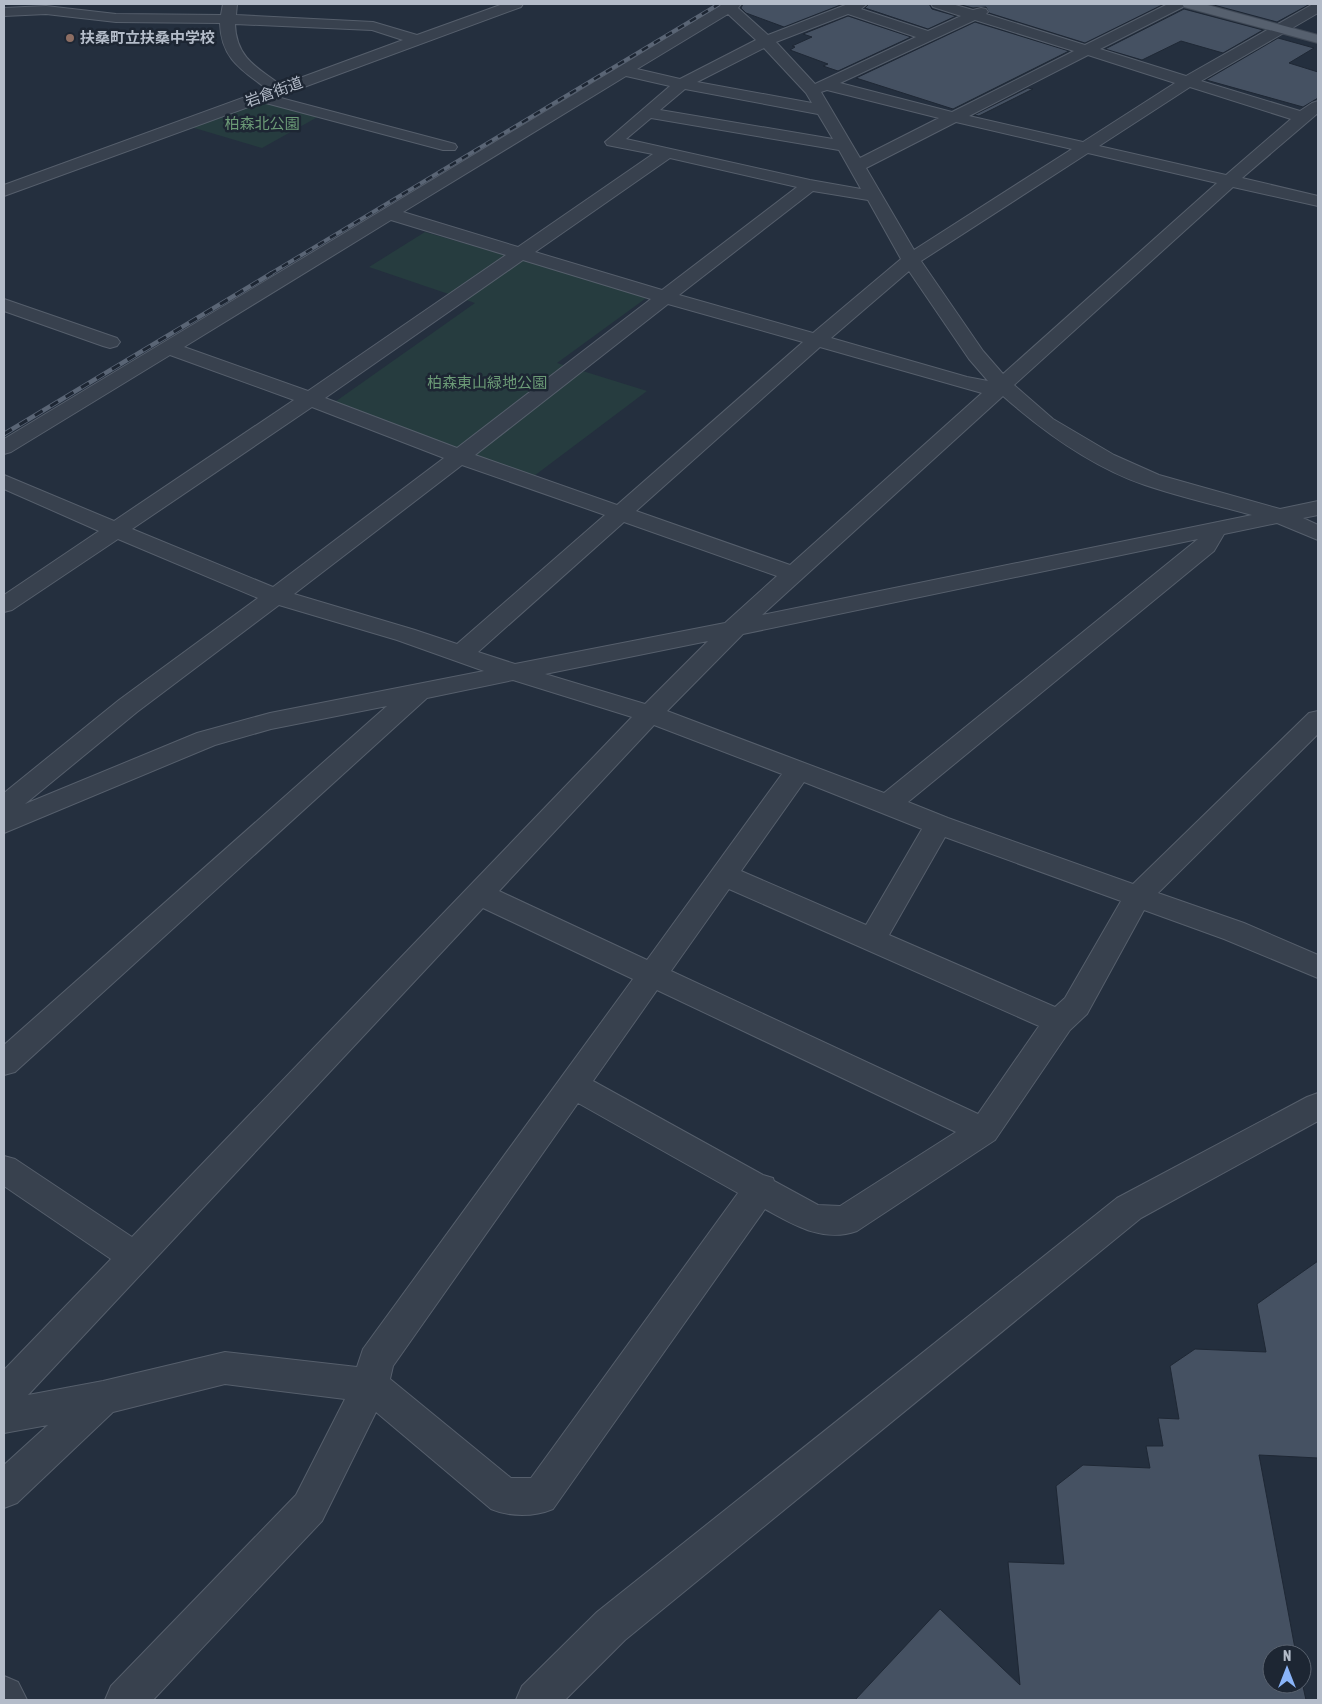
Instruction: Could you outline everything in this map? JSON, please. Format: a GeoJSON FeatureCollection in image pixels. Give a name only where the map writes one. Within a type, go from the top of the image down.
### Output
{"type":"FeatureCollection","features":[{"type":"Feature","properties":{"kind":"main road"},"geometry":{"type":"LineString","coordinates":[[1189,4],[1318,39]]}},
{"type":"Feature","properties":{"kind":"street"},"geometry":{"type":"LineString","coordinates":[[230,4],[226,36],[232,51],[242,63],[278,90]]}},
{"type":"Feature","properties":{"kind":"street","name":"岩倉街道"},"geometry":{"type":"LineString","coordinates":[[4,191],[516,4]]}},
{"type":"Feature","properties":{"kind":"street"},"geometry":{"type":"LineString","coordinates":[[938,4],[1302,117]]}},
{"type":"Feature","properties":{"kind":"street"},"geometry":{"type":"LineString","coordinates":[[857,166],[1178,4]]}},
{"type":"Feature","properties":{"kind":"street"},"geometry":{"type":"LineString","coordinates":[[4,448],[624,72],[730,5],[818,88],[953,116],[1318,201]]}},
{"type":"Feature","properties":{"kind":"street"},"geometry":{"type":"LineString","coordinates":[[874,196],[810,186],[667,152],[613,142],[682,84],[766,41],[854,6],[928,36]]}},
{"type":"Feature","properties":{"kind":"street"},"geometry":{"type":"LineString","coordinates":[[461,654],[817,340],[911,260],[1187,82],[1318,6]]}},
{"type":"Feature","properties":{"kind":"street"},"geometry":{"type":"LineString","coordinates":[[818,88],[991,8]]}},
{"type":"Feature","properties":{"kind":"street"},"geometry":{"type":"LineString","coordinates":[[4,12],[46,10],[116,18],[227,19],[332,17],[374,26],[417,40]]}},
{"type":"Feature","properties":{"kind":"street"},"geometry":{"type":"LineString","coordinates":[[624,72],[824,110]]}},
{"type":"Feature","properties":{"kind":"street"},"geometry":{"type":"LineString","coordinates":[[818,88],[824,110],[911,260],[976,354],[1003,386],[1046,423],[1106,460],[1151,480],[1280,516],[1318,533]]}},
{"type":"Feature","properties":{"kind":"street"},"geometry":{"type":"LineString","coordinates":[[261,97],[449,147]]}},
{"type":"Feature","properties":{"kind":"street"},"geometry":{"type":"LineString","coordinates":[[4,1395],[134,1256],[734,628],[1229,181],[1302,117],[1318,106]]}},
{"type":"Feature","properties":{"kind":"street"},"geometry":{"type":"LineString","coordinates":[[648,113],[845,146]]}},
{"type":"Feature","properties":{"kind":"street"},"geometry":{"type":"LineString","coordinates":[[4,605],[114,529],[310,399],[667,152]]}},
{"type":"Feature","properties":{"kind":"street"},"geometry":{"type":"LineString","coordinates":[[4,807],[128,706],[370,526],[458,456],[810,186]]}},
{"type":"Feature","properties":{"kind":"street"},"geometry":{"type":"LineString","coordinates":[[390,214],[968,383],[984,387],[1003,386]]}},
{"type":"Feature","properties":{"kind":"street"},"geometry":{"type":"LineString","coordinates":[[4,305],[110,342]]}},
{"type":"Feature","properties":{"kind":"street"},"geometry":{"type":"LineString","coordinates":[[169,348],[310,399],[458,456],[792,574]]}},
{"type":"Feature","properties":{"kind":"street"},"geometry":{"type":"LineString","coordinates":[[4,481],[275,596],[406,635],[512,672],[650,714],[888,804],[938,825],[1234,931],[1318,967]]}},
{"type":"Feature","properties":{"kind":"street"},"geometry":{"type":"LineString","coordinates":[[4,824],[92,785],[206,739],[270,721],[1318,508]]}},
{"type":"Feature","properties":{"kind":"street"},"geometry":{"type":"LineString","coordinates":[[888,804],[1206,546],[1216,528]]}},
{"type":"Feature","properties":{"kind":"street"},"geometry":{"type":"LineString","coordinates":[[4,1063],[420,691]]}},
{"type":"Feature","properties":{"kind":"street"},"geometry":{"type":"LineString","coordinates":[[573,1085],[761,1188],[813,1219],[845,1221],[984,1131],[1059,1022],[1076,1006],[1138,896],[1318,719]]}},
{"type":"Feature","properties":{"kind":"street"},"geometry":{"type":"LineString","coordinates":[[125,1700],[309,1508],[371,1385],[376,1360],[650,974],[724,875],[798,770]]}},
{"type":"Feature","properties":{"kind":"street"},"geometry":{"type":"LineString","coordinates":[[873,938],[938,825]]}},
{"type":"Feature","properties":{"kind":"street"},"geometry":{"type":"LineString","coordinates":[[724,875],[873,938],[1059,1022]]}},
{"type":"Feature","properties":{"kind":"street"},"geometry":{"type":"LineString","coordinates":[[479,894],[984,1131]]}},
{"type":"Feature","properties":{"kind":"street"},"geometry":{"type":"LineString","coordinates":[[536,1700],[611,1626],[1129,1208],[1318,1106]]}},
{"type":"Feature","properties":{"kind":"street"},"geometry":{"type":"LineString","coordinates":[[4,1169],[134,1256]]}},
{"type":"Feature","properties":{"kind":"street"},"geometry":{"type":"LineString","coordinates":[[4,1416],[103,1398],[225,1368],[371,1385],[504,1496],[540,1496],[761,1188]]}},
{"type":"Feature","properties":{"kind":"street"},"geometry":{"type":"LineString","coordinates":[[4,1490],[103,1398]]}},
{"type":"Feature","properties":{"kind":"street"},"geometry":{"type":"LineString","coordinates":[[4,1696],[7,1700]]}},
{"type":"Feature","properties":{"kind":"green space","name":"柏森北公園"},"geometry":{"type":"Polygon","coordinates":[[[262,100],[323,114],[262,148],[191,127],[262,100]]]}},
{"type":"Feature","properties":{"kind":"green space","name":"柏森東山緑地公園"},"geometry":{"type":"Polygon","coordinates":[[[425,232],[649,296],[557,363],[647,391],[534,476],[332,404],[475,303],[369,267],[425,232]]]}},
{"type":"Feature","properties":{"kind":"building"},"geometry":{"type":"Polygon","coordinates":[[[743,4],[843,4],[784,27],[746,13],[741,8],[743,4]]]}},
{"type":"Feature","properties":{"kind":"building"},"geometry":{"type":"Polygon","coordinates":[[[869,4],[929,4],[932,9],[956,16],[928,29],[865,8],[869,4]]]}},
{"type":"Feature","properties":{"kind":"building"},"geometry":{"type":"Polygon","coordinates":[[[958,4],[1164,4],[1085,43],[989,13],[986,7],[973,8],[958,4]]]}},
{"type":"Feature","properties":{"kind":"building"},"geometry":{"type":"Polygon","coordinates":[[[1210,4],[1310,4],[1277,22],[1210,4]]]}},
{"type":"Feature","properties":{"kind":"building"},"geometry":{"type":"Polygon","coordinates":[[[1184,9],[1263,30],[1223,53],[1181,41],[1142,60],[1105,49],[1184,9]]]}},
{"type":"Feature","properties":{"kind":"building"},"geometry":{"type":"Polygon","coordinates":[[[848,16],[911,37],[838,71],[823,66],[828,64],[790,50],[795,47],[792,46],[812,37],[803,34],[848,16]]]}},
{"type":"Feature","properties":{"kind":"building"},"geometry":{"type":"Polygon","coordinates":[[[975,22],[1069,51],[953,109],[856,78],[975,22]]]}},
{"type":"Feature","properties":{"kind":"building"},"geometry":{"type":"Polygon","coordinates":[[[1278,38],[1314,48],[1289,63],[1318,72],[1318,98],[1303,107],[1206,80],[1278,38]]]}},
{"type":"Feature","properties":{"kind":"building"},"geometry":{"type":"Polygon","coordinates":[[[1028,88],[1033,89],[979,116],[974,115],[1028,88]]]}},
{"type":"Feature","properties":{"kind":"building"},"geometry":{"type":"Polygon","coordinates":[[[1318,1261],[1318,1458],[1259,1455],[1294,1644],[1262,1644],[1262,1694],[1305,1694],[1306,1700],[855,1700],[940,1609],[1020,1685],[1008,1562],[1064,1564],[1056,1486],[1083,1465],[1150,1468],[1146,1446],[1163,1446],[1158,1418],[1179,1419],[1170,1366],[1195,1349],[1266,1352],[1257,1304],[1318,1261]]]}},
{"type":"Feature","properties":{"kind":"railway"},"geometry":{"type":"LineString","coordinates":[[270,274],[719,4]]}},
{"type":"Feature","properties":{"kind":"railway"},"geometry":{"type":"LineString","coordinates":[[4,434],[272,273]]}},
{"type":"Feature","properties":{"kind":"place","name":"扶桑町立扶桑中学校"},"geometry":{"type":"Point","coordinates":[70,38]}}]}
